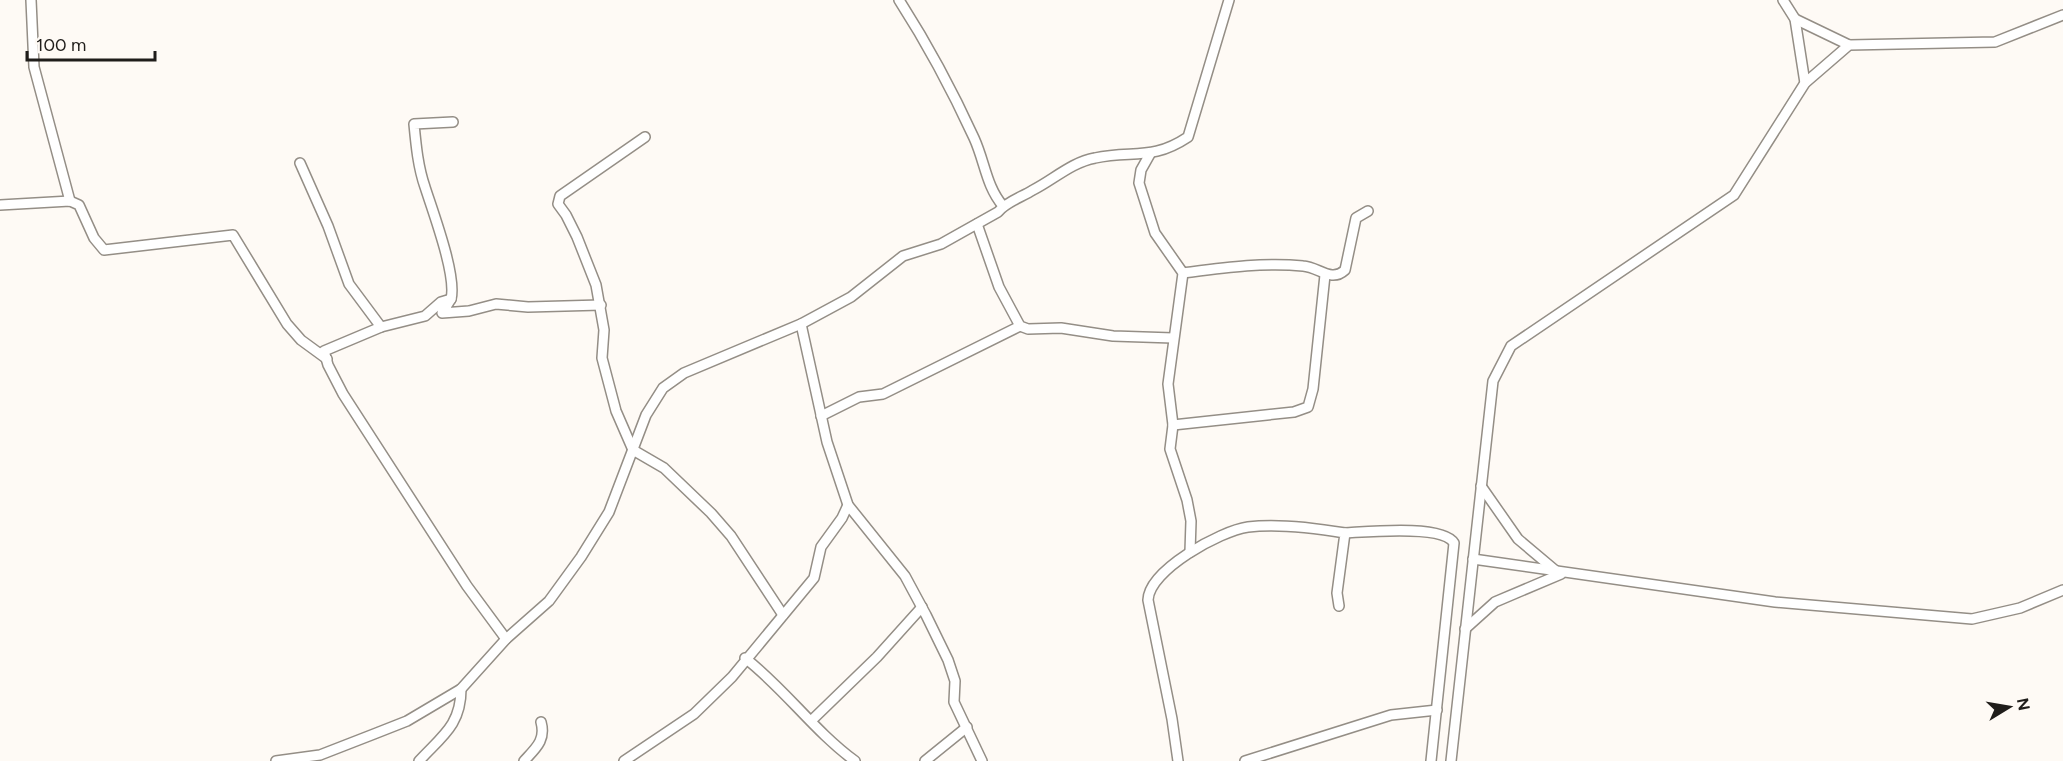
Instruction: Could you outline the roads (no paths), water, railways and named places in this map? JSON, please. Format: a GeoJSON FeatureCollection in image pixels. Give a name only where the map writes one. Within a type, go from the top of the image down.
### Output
{"type":"FeatureCollection","features":[{"type":"Feature","properties":{"kind":"street"},"geometry":{"type":"LineString","coordinates":[[31,0],[34,67],[70,201]]}},
{"type":"Feature","properties":{"kind":"street"},"geometry":{"type":"LineString","coordinates":[[899,0],[938,62],[978,146],[992,192],[1003,206]]}},
{"type":"Feature","properties":{"kind":"street"},"geometry":{"type":"LineString","coordinates":[[276,761],[320,755],[407,721],[461,688],[506,639],[549,601],[581,556],[609,512],[646,415],[663,388],[684,373],[801,324],[851,297],[903,256],[941,244],[998,212],[1003,206],[1040,187],[1061,172],[1093,158],[1150,154],[1168,149],[1188,137],[1229,0]]}},
{"type":"Feature","properties":{"kind":"street"},"geometry":{"type":"LineString","coordinates":[[1783,0],[1794,19],[1805,83]]}},
{"type":"Feature","properties":{"kind":"street"},"geometry":{"type":"LineString","coordinates":[[1794,19],[1849,45],[1995,42],[2063,15]]}},
{"type":"Feature","properties":{"kind":"street"},"geometry":{"type":"LineString","coordinates":[[1451,761],[1493,381],[1511,346],[1734,195],[1805,83],[1849,45]]}},
{"type":"Feature","properties":{"kind":"street"},"geometry":{"type":"LineString","coordinates":[[453,122],[414,124],[424,186],[444,249],[453,292],[442,312],[469,311],[496,304],[528,307],[601,305]]}},
{"type":"Feature","properties":{"kind":"street"},"geometry":{"type":"LineString","coordinates":[[645,137],[560,196],[558,204],[581,246],[601,305],[604,330],[602,358],[616,411],[633,450],[664,468],[711,513],[731,536],[783,615]]}},
{"type":"Feature","properties":{"kind":"street"},"geometry":{"type":"LineString","coordinates":[[1150,154],[1141,170],[1141,191],[1155,233],[1183,273],[1168,384],[1173,425],[1170,449],[1187,500],[1191,528],[1190,552]]}},
{"type":"Feature","properties":{"kind":"street"},"geometry":{"type":"LineString","coordinates":[[300,163],[328,226],[349,284],[381,327]]}},
{"type":"Feature","properties":{"kind":"street"},"geometry":{"type":"LineString","coordinates":[[0,205],[70,201],[79,205],[94,238],[104,250],[233,235],[287,324],[301,340],[327,359]]}},
{"type":"Feature","properties":{"kind":"street"},"geometry":{"type":"LineString","coordinates":[[1183,273],[1238,266],[1288,264],[1311,267],[1325,275],[1341,274],[1345,270],[1356,218],[1368,211]]}},
{"type":"Feature","properties":{"kind":"street"},"geometry":{"type":"LineString","coordinates":[[977,224],[999,287],[1020,326],[1028,329],[1061,328],[1113,336],[1173,338]]}},
{"type":"Feature","properties":{"kind":"street"},"geometry":{"type":"LineString","coordinates":[[1173,425],[1294,412],[1308,407],[1313,389],[1325,275]]}},
{"type":"Feature","properties":{"kind":"street"},"geometry":{"type":"LineString","coordinates":[[451,299],[441,302],[425,316],[381,327],[324,351],[344,394],[408,495],[506,639]]}},
{"type":"Feature","properties":{"kind":"street"},"geometry":{"type":"LineString","coordinates":[[801,324],[821,416],[848,505],[905,576],[948,660],[955,681],[954,702],[982,761]]}},
{"type":"Feature","properties":{"kind":"street"},"geometry":{"type":"LineString","coordinates":[[821,416],[859,396],[883,394],[1020,326]]}},
{"type":"Feature","properties":{"kind":"street"},"geometry":{"type":"LineString","coordinates":[[1481,486],[1518,539],[1559,572]]}},
{"type":"Feature","properties":{"kind":"street"},"geometry":{"type":"LineString","coordinates":[[624,761],[694,714],[732,677],[745,658],[814,578],[821,547],[842,518],[848,505]]}},
{"type":"Feature","properties":{"kind":"street"},"geometry":{"type":"LineString","coordinates":[[1178,761],[1148,591],[1172,565],[1190,552],[1247,527],[1300,528],[1345,533],[1392,531],[1442,534],[1453,539],[1455,548],[1431,761]]}},
{"type":"Feature","properties":{"kind":"street"},"geometry":{"type":"LineString","coordinates":[[1339,606],[1337,593],[1345,533]]}},
{"type":"Feature","properties":{"kind":"street"},"geometry":{"type":"LineString","coordinates":[[1473,559],[1775,602],[1972,619],[2020,608],[2063,590]]}},
{"type":"Feature","properties":{"kind":"street"},"geometry":{"type":"LineString","coordinates":[[1465,628],[1508,595],[1559,572]]}},
{"type":"Feature","properties":{"kind":"street"},"geometry":{"type":"LineString","coordinates":[[812,720],[877,657],[921,607]]}},
{"type":"Feature","properties":{"kind":"street"},"geometry":{"type":"LineString","coordinates":[[745,658],[812,720],[831,743],[855,761]]}},
{"type":"Feature","properties":{"kind":"street"},"geometry":{"type":"LineString","coordinates":[[419,761],[455,723],[461,707],[461,688]]}},
{"type":"Feature","properties":{"kind":"street"},"geometry":{"type":"LineString","coordinates":[[1245,761],[1391,715],[1437,710]]}},
{"type":"Feature","properties":{"kind":"street"},"geometry":{"type":"LineString","coordinates":[[524,761],[541,742],[543,731],[541,722]]}},
{"type":"Feature","properties":{"kind":"street"},"geometry":{"type":"LineString","coordinates":[[925,761],[967,727]]}}]}
